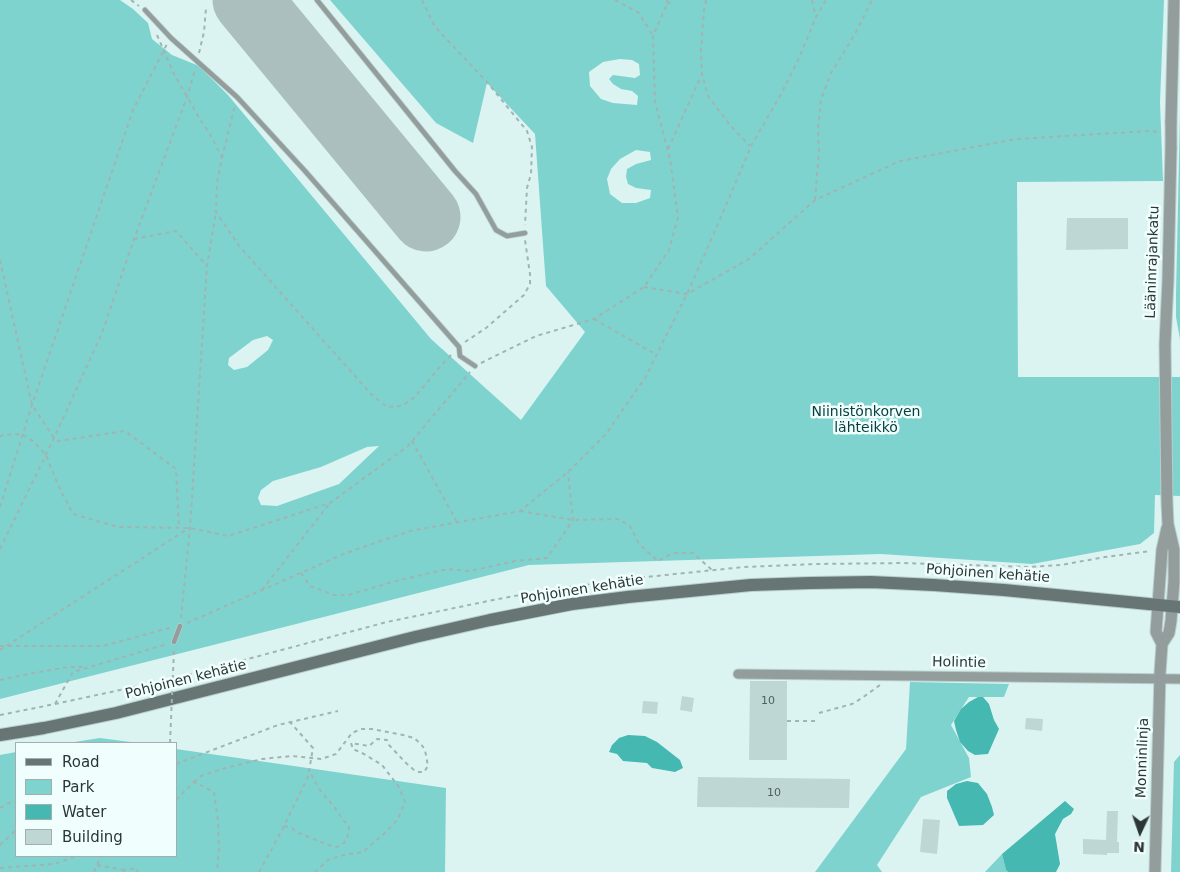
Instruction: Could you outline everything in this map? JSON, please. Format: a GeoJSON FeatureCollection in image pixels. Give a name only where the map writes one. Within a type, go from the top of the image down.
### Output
{"type":"FeatureCollection","features":[{"type":"Feature","properties":{"kind":"main road","name":"Pohjoinen kehätie"},"geometry":{"type":"LineString","coordinates":[[0,735],[44,728],[116,712],[415,636],[572,604],[628,597],[751,585],[810,582],[871,582],[1004,590],[1176,606]]}},
{"type":"Feature","properties":{"kind":"street","name":"Lääninrajankatu"},"geometry":{"type":"LineString","coordinates":[[1174,0],[1176,82],[1172,122],[1165,344],[1168,524],[1174,550],[1176,606]]}},
{"type":"Feature","properties":{"kind":"street","name":"Lääninrajankatu"},"geometry":{"type":"LineString","coordinates":[[1158,605],[1162,550],[1168,524]]}},
{"type":"Feature","properties":{"kind":"street","name":"Monninlinja"},"geometry":{"type":"LineString","coordinates":[[1158,605],[1156,632],[1162,644]]}},
{"type":"Feature","properties":{"kind":"street","name":"Monninlinja"},"geometry":{"type":"LineString","coordinates":[[1155,872],[1162,644],[1168,634],[1176,606]]}},
{"type":"Feature","properties":{"kind":"street","name":"Holintie"},"geometry":{"type":"LineString","coordinates":[[738,674],[1180,679]]}},
{"type":"Feature","properties":{"kind":"lane"},"geometry":{"type":"LineString","coordinates":[[317,0],[448,163],[476,194],[496,230],[507,236],[525,233]]}},
{"type":"Feature","properties":{"kind":"lane"},"geometry":{"type":"LineString","coordinates":[[145,10],[171,38],[237,97],[305,171],[459,346],[460,356],[475,366]]}},
{"type":"Feature","properties":{"kind":"lane"},"geometry":{"type":"LineString","coordinates":[[174,642],[180,626]]}},
{"type":"Feature","properties":{"kind":"path"},"geometry":{"type":"LineString","coordinates":[[131,0],[145,10]]}},
{"type":"Feature","properties":{"kind":"path"},"geometry":{"type":"LineString","coordinates":[[216,212],[240,247],[371,394],[387,407],[402,406],[415,397],[438,368],[459,346],[486,328],[524,295],[530,284],[525,233],[527,188],[531,174],[532,147],[527,131],[487,82],[435,27],[422,0]]}},
{"type":"Feature","properties":{"kind":"path"},"geometry":{"type":"LineString","coordinates":[[615,0],[639,14],[653,36]]}},
{"type":"Feature","properties":{"kind":"path"},"geometry":{"type":"LineString","coordinates":[[261,590],[330,503],[408,446],[475,366],[536,336],[594,318],[644,287],[670,250],[678,217],[668,149],[655,102],[653,36],[667,0]]}},
{"type":"Feature","properties":{"kind":"path"},"geometry":{"type":"LineString","coordinates":[[667,4],[674,0]]}},
{"type":"Feature","properties":{"kind":"path"},"geometry":{"type":"LineString","coordinates":[[706,0],[701,50],[702,74],[708,96],[730,126],[751,146]]}},
{"type":"Feature","properties":{"kind":"path"},"geometry":{"type":"LineString","coordinates":[[812,0],[816,17]]}},
{"type":"Feature","properties":{"kind":"path"},"geometry":{"type":"LineString","coordinates":[[520,511],[568,472],[606,434],[645,378],[687,294],[751,146],[782,94],[816,17],[826,0]]}},
{"type":"Feature","properties":{"kind":"path"},"geometry":{"type":"LineString","coordinates":[[814,200],[819,152],[818,128],[822,99],[831,73],[855,34],[872,0]]}},
{"type":"Feature","properties":{"kind":"path"},"geometry":{"type":"LineString","coordinates":[[0,548],[54,438],[102,333],[134,239],[187,97],[204,32],[206,8]]}},
{"type":"Feature","properties":{"kind":"path"},"geometry":{"type":"LineString","coordinates":[[156,33],[174,74],[222,158]]}},
{"type":"Feature","properties":{"kind":"path"},"geometry":{"type":"LineString","coordinates":[[0,507],[32,405],[134,110],[171,38]]}},
{"type":"Feature","properties":{"kind":"path"},"geometry":{"type":"LineString","coordinates":[[668,149],[702,74]]}},
{"type":"Feature","properties":{"kind":"path"},"geometry":{"type":"LineString","coordinates":[[180,626],[190,528],[207,266],[216,212],[217,183],[237,97]]}},
{"type":"Feature","properties":{"kind":"path"},"geometry":{"type":"LineString","coordinates":[[644,287],[687,294],[749,259],[814,200],[900,161],[1016,139],[1148,132]]}},
{"type":"Feature","properties":{"kind":"path"},"geometry":{"type":"LineString","coordinates":[[134,239],[176,231],[207,266]]}},
{"type":"Feature","properties":{"kind":"path"},"geometry":{"type":"LineString","coordinates":[[0,260],[32,405],[54,438],[58,441],[125,431],[176,470],[179,528]]}},
{"type":"Feature","properties":{"kind":"path"},"geometry":{"type":"LineString","coordinates":[[594,318],[657,355]]}},
{"type":"Feature","properties":{"kind":"path"},"geometry":{"type":"LineString","coordinates":[[0,437],[3,435],[23,435],[34,442],[46,454],[58,485],[73,514],[118,526],[190,528],[228,536],[330,503]]}},
{"type":"Feature","properties":{"kind":"path"},"geometry":{"type":"LineString","coordinates":[[412,441],[457,523]]}},
{"type":"Feature","properties":{"kind":"path"},"geometry":{"type":"LineString","coordinates":[[301,572],[310,586],[334,595],[349,595],[392,582],[447,569],[470,571],[515,561],[547,558],[573,520],[568,472]]}},
{"type":"Feature","properties":{"kind":"path"},"geometry":{"type":"LineString","coordinates":[[6,646],[104,646],[180,626],[346,553],[410,531],[520,511],[573,520],[618,519],[630,526],[639,544],[658,561],[673,553],[693,553],[712,570]]}},
{"type":"Feature","properties":{"kind":"path"},"geometry":{"type":"LineString","coordinates":[[0,648],[6,646],[190,528]]}},
{"type":"Feature","properties":{"kind":"path"},"geometry":{"type":"LineString","coordinates":[[55,704],[73,672],[174,642]]}},
{"type":"Feature","properties":{"kind":"path"},"geometry":{"type":"LineString","coordinates":[[170,742],[174,650]]}},
{"type":"Feature","properties":{"kind":"path"},"geometry":{"type":"LineString","coordinates":[[0,680],[69,667],[92,666]]}},
{"type":"Feature","properties":{"kind":"path"},"geometry":{"type":"LineString","coordinates":[[819,713],[852,704],[876,689],[892,675]]}},
{"type":"Feature","properties":{"kind":"path"},"geometry":{"type":"LineString","coordinates":[[178,763],[278,725],[338,711]]}},
{"type":"Feature","properties":{"kind":"path"},"geometry":{"type":"LineString","coordinates":[[787,721],[819,721]]}},
{"type":"Feature","properties":{"kind":"path"},"geometry":{"type":"LineString","coordinates":[[259,872],[284,826],[310,771],[313,748],[290,722]]}},
{"type":"Feature","properties":{"kind":"path"},"geometry":{"type":"LineString","coordinates":[[178,798],[200,776],[222,769],[262,759],[292,756],[321,759],[336,754],[352,734],[361,730],[372,728],[414,738],[425,750],[428,766],[424,772],[414,770],[389,745],[387,740],[377,739],[369,746],[351,743],[352,749],[382,765],[399,787],[405,802],[398,819],[388,831],[363,852],[343,855],[328,860],[315,872]]}},
{"type":"Feature","properties":{"kind":"path"},"geometry":{"type":"LineString","coordinates":[[284,826],[337,847],[344,843],[349,833],[348,826],[320,790],[310,771]]}},
{"type":"Feature","properties":{"kind":"path"},"geometry":{"type":"LineString","coordinates":[[194,782],[214,792],[218,821],[219,848],[217,872]]}},
{"type":"Feature","properties":{"kind":"path"},"geometry":{"type":"LineString","coordinates":[[0,808],[15,802]]}},
{"type":"Feature","properties":{"kind":"path"},"geometry":{"type":"LineString","coordinates":[[0,845],[15,831]]}},
{"type":"Feature","properties":{"kind":"path"},"geometry":{"type":"LineString","coordinates":[[0,868],[54,864],[74,857]]}},
{"type":"Feature","properties":{"kind":"path"},"geometry":{"type":"LineString","coordinates":[[94,872],[101,857]]}},
{"type":"Feature","properties":{"kind":"path"},"geometry":{"type":"LineString","coordinates":[[97,865],[124,871],[136,868],[138,872]]}},
{"type":"Feature","properties":{"kind":"green space","name":"Niinistönkorven lähteikkö"},"geometry":{"type":"Polygon","coordinates":[[[0,0],[120,0],[133,9],[148,23],[152,39],[172,55],[199,66],[228,95],[431,339],[521,420],[585,332],[546,286],[535,134],[487,83],[473,143],[436,123],[330,0],[1164,0],[1160,102],[1163,181],[1017,182],[1018,377],[1180,377],[1180,496],[1155,495],[1154,533],[1140,544],[1032,564],[881,554],[529,565],[0,699],[0,0]],[[620,59],[603,62],[589,72],[590,86],[601,99],[613,103],[637,105],[638,96],[632,91],[621,89],[609,79],[613,75],[635,78],[640,75],[639,64],[632,60],[620,59]],[[636,150],[620,159],[611,169],[607,179],[610,194],[622,203],[636,203],[650,198],[651,190],[636,188],[628,184],[626,177],[627,169],[636,164],[651,160],[650,152],[636,150]],[[267,336],[253,340],[229,358],[228,365],[234,370],[247,367],[268,350],[273,340],[267,336]],[[379,446],[367,447],[321,467],[273,481],[261,490],[258,498],[261,505],[277,506],[339,484],[379,446]]]}},
{"type":"Feature","properties":{"kind":"green space"},"geometry":{"type":"Polygon","coordinates":[[[1180,114],[1180,339],[1176,317],[1176,294],[1180,114]]]}},
{"type":"Feature","properties":{"kind":"green space"},"geometry":{"type":"Polygon","coordinates":[[[910,682],[1009,684],[1004,697],[969,697],[951,725],[969,758],[971,777],[921,797],[877,865],[882,872],[815,872],[906,749],[910,682]]]}},
{"type":"Feature","properties":{"kind":"green space"},"geometry":{"type":"Polygon","coordinates":[[[100,738],[130,742],[74,742],[100,738]]]}},
{"type":"Feature","properties":{"kind":"green space"},"geometry":{"type":"Polygon","coordinates":[[[178,749],[446,788],[445,872],[0,872],[0,755],[15,752],[15,857],[178,857],[178,749]]]}},
{"type":"Feature","properties":{"kind":"green space"},"geometry":{"type":"Polygon","coordinates":[[[1180,755],[1180,872],[1171,872],[1174,762],[1180,755]]]}},
{"type":"Feature","properties":{"kind":"green space"},"geometry":{"type":"Polygon","coordinates":[[[1002,854],[1008,872],[985,872],[1002,854]]]}},
{"type":"Feature","properties":{"kind":"water"},"geometry":{"type":"Polygon","coordinates":[[[978,697],[983,697],[989,704],[999,729],[988,754],[975,755],[968,751],[960,742],[954,721],[961,709],[978,697]]]}},
{"type":"Feature","properties":{"kind":"water"},"geometry":{"type":"Polygon","coordinates":[[[628,735],[645,736],[657,742],[680,760],[683,768],[675,772],[652,768],[647,763],[623,761],[617,754],[609,752],[612,745],[619,738],[628,735]]]}},
{"type":"Feature","properties":{"kind":"water"},"geometry":{"type":"Polygon","coordinates":[[[967,781],[978,783],[987,794],[992,807],[994,815],[983,825],[959,826],[947,798],[947,791],[956,784],[967,781]]]}},
{"type":"Feature","properties":{"kind":"water"},"geometry":{"type":"Polygon","coordinates":[[[1065,801],[1074,809],[1071,814],[1063,819],[1055,834],[1060,864],[1056,872],[1008,872],[1002,854],[1065,801]]]}},
{"type":"Feature","properties":{"kind":"building"},"geometry":{"type":"Polygon","coordinates":[[[1067,218],[1128,218],[1128,249],[1066,250],[1067,218]]]}},
{"type":"Feature","properties":{"kind":"building"},"geometry":{"type":"Polygon","coordinates":[[[750,681],[787,681],[787,760],[749,760],[750,681]]]}},
{"type":"Feature","properties":{"kind":"building"},"geometry":{"type":"Polygon","coordinates":[[[682,696],[694,698],[692,712],[680,710],[682,696]]]}},
{"type":"Feature","properties":{"kind":"building"},"geometry":{"type":"Polygon","coordinates":[[[643,701],[658,702],[657,714],[642,713],[643,701]]]}},
{"type":"Feature","properties":{"kind":"building"},"geometry":{"type":"Polygon","coordinates":[[[1026,718],[1043,719],[1042,731],[1025,729],[1026,718]]]}},
{"type":"Feature","properties":{"kind":"building"},"geometry":{"type":"Polygon","coordinates":[[[698,777],[850,779],[849,808],[697,807],[698,777]]]}},
{"type":"Feature","properties":{"kind":"building"},"geometry":{"type":"Polygon","coordinates":[[[1107,811],[1118,811],[1117,842],[1119,842],[1119,853],[1107,853],[1107,855],[1083,854],[1083,839],[1106,840],[1107,811]]]}},
{"type":"Feature","properties":{"kind":"building"},"geometry":{"type":"Polygon","coordinates":[[[923,819],[940,820],[937,854],[920,852],[923,819]]]}},
{"type":"Feature","properties":{"kind":"runway"},"geometry":{"type":"LineString","coordinates":[[247,0],[426,217]]}}]}
